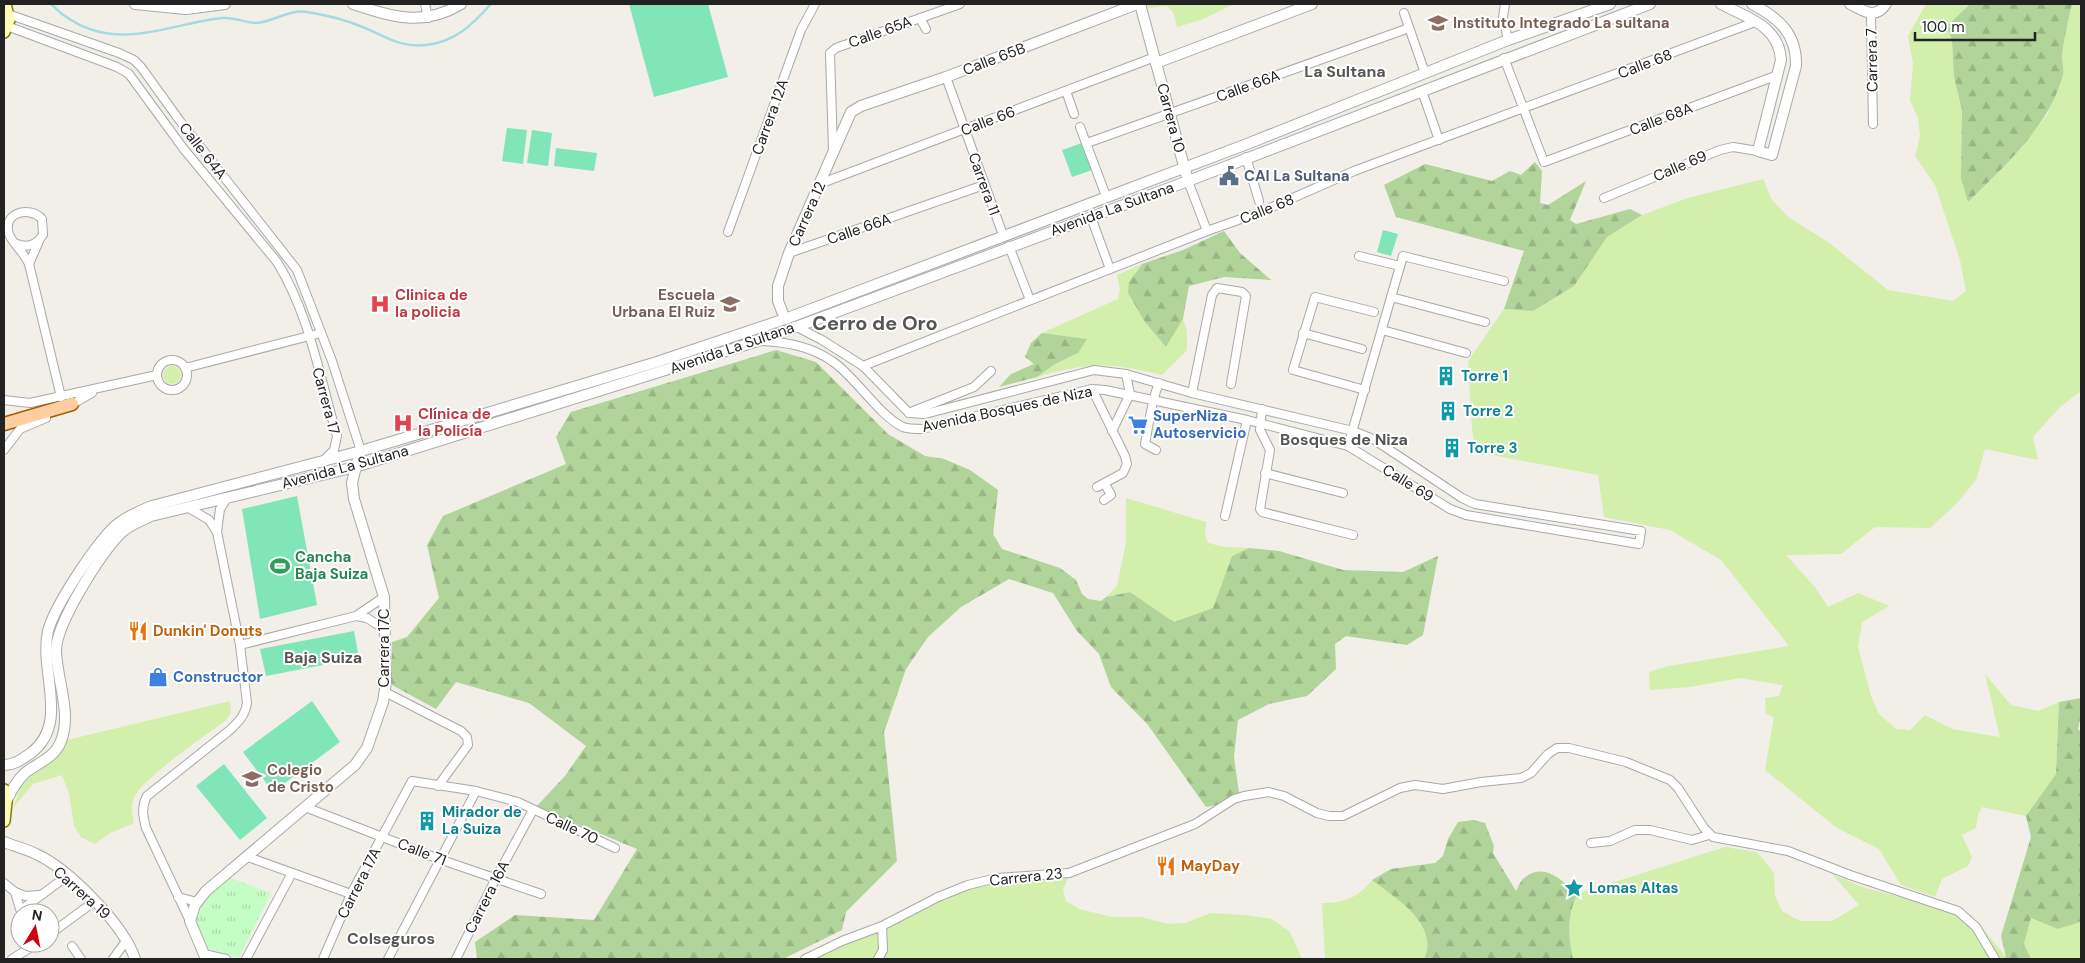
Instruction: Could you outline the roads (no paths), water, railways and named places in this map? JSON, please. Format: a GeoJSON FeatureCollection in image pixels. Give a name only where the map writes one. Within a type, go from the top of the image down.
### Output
{"type":"FeatureCollection","features":[{"type":"Feature","properties":{"kind":"main road"},"geometry":{"type":"LineString","coordinates":[[5,29],[6,10]]}},
{"type":"Feature","properties":{"kind":"main road"},"geometry":{"type":"LineString","coordinates":[[4,424],[67,400]]}},
{"type":"Feature","properties":{"kind":"main road"},"geometry":{"type":"LineString","coordinates":[[4,821],[5,796]]}},
{"type":"Feature","properties":{"kind":"street"},"geometry":{"type":"LineString","coordinates":[[135,4],[186,10],[225,4]]}},
{"type":"Feature","properties":{"kind":"street"},"geometry":{"type":"LineString","coordinates":[[353,4],[374,7],[408,19],[428,18],[446,13],[461,4]]}},
{"type":"Feature","properties":{"kind":"street"},"geometry":{"type":"LineString","coordinates":[[425,4],[428,18]]}},
{"type":"Feature","properties":{"kind":"street","name":"Carrera 12A"},"geometry":{"type":"LineString","coordinates":[[728,232],[802,30],[815,4]]}},
{"type":"Feature","properties":{"kind":"street","name":"Calle 65A"},"geometry":{"type":"LineString","coordinates":[[833,150],[830,52],[836,48],[960,4]]}},
{"type":"Feature","properties":{"kind":"street","name":"Carrera 10"},"geometry":{"type":"LineString","coordinates":[[1138,4],[1156,60],[1188,181],[1207,231]]}},
{"type":"Feature","properties":{"kind":"street","name":"Calle 65B"},"geometry":{"type":"LineString","coordinates":[[851,112],[862,106],[946,77],[1138,4]]}},
{"type":"Feature","properties":{"kind":"street","name":"Calle 66"},"geometry":{"type":"LineString","coordinates":[[822,183],[1066,91],[1312,4]]}},
{"type":"Feature","properties":{"kind":"street"},"geometry":{"type":"LineString","coordinates":[[1505,4],[1503,17],[1508,40]]}},
{"type":"Feature","properties":{"kind":"street","name":"Avenida La Sultana"},"geometry":{"type":"LineString","coordinates":[[4,765],[17,763],[24,758],[39,746],[48,733],[52,709],[45,652],[49,629],[74,581],[101,542],[116,526],[130,516],[152,506],[361,452],[657,362],[785,319],[1184,167],[1508,40],[1610,4]]}},
{"type":"Feature","properties":{"kind":"street","name":"Avenida La Sultana"},"geometry":{"type":"LineString","coordinates":[[5,796],[24,774],[51,756],[60,744],[65,730],[56,651],[59,636],[81,588],[122,532],[151,516],[355,467],[761,340],[1009,246],[1188,181],[1504,58],[1650,4]]}},
{"type":"Feature","properties":{"kind":"street"},"geometry":{"type":"LineString","coordinates":[[1721,4],[1768,29],[1780,47],[1781,60],[1778,75],[1758,151],[1772,155],[1796,66],[1796,54],[1793,39],[1783,24],[1772,14],[1752,4]]}},
{"type":"Feature","properties":{"kind":"street"},"geometry":{"type":"LineString","coordinates":[[1850,4],[1871,14]]}},
{"type":"Feature","properties":{"kind":"street","name":"Carrera 7"},"geometry":{"type":"LineString","coordinates":[[1873,124],[1871,14],[1877,14],[1886,4]]}},
{"type":"Feature","properties":{"kind":"street","name":"Calle 64A"},"geometry":{"type":"LineString","coordinates":[[6,10],[119,53],[141,67],[185,128],[292,261],[332,361]]}},
{"type":"Feature","properties":{"kind":"street"},"geometry":{"type":"LineString","coordinates":[[1404,13],[1425,73]]}},
{"type":"Feature","properties":{"kind":"street"},"geometry":{"type":"LineString","coordinates":[[920,18],[926,29]]}},
{"type":"Feature","properties":{"kind":"street","name":"Calle 68"},"geometry":{"type":"LineString","coordinates":[[863,366],[1207,231],[1262,212],[1354,171],[1755,22]]}},
{"type":"Feature","properties":{"kind":"street","name":"Calle 66A"},"geometry":{"type":"LineString","coordinates":[[1087,143],[1170,115],[1409,28]]}},
{"type":"Feature","properties":{"kind":"street","name":"Calle 64A"},"geometry":{"type":"LineString","coordinates":[[5,29],[117,67],[129,74],[183,148],[277,262],[290,285],[308,336]]}},
{"type":"Feature","properties":{"kind":"street"},"geometry":{"type":"LineString","coordinates":[[1504,58],[1524,109]]}},
{"type":"Feature","properties":{"kind":"street","name":"Calle 68A"},"geometry":{"type":"LineString","coordinates":[[1524,109],[1544,162],[1778,75]]}},
{"type":"Feature","properties":{"kind":"street","name":"Carrera 11"},"geometry":{"type":"LineString","coordinates":[[946,77],[1003,235]]}},
{"type":"Feature","properties":{"kind":"street"},"geometry":{"type":"LineString","coordinates":[[1066,91],[1074,114]]}},
{"type":"Feature","properties":{"kind":"street"},"geometry":{"type":"LineString","coordinates":[[1422,91],[1439,140]]}},
{"type":"Feature","properties":{"kind":"street","name":"Carrera 12"},"geometry":{"type":"LineString","coordinates":[[785,319],[778,301],[778,286],[790,253],[822,183],[833,150],[851,112]]}},
{"type":"Feature","properties":{"kind":"street"},"geometry":{"type":"LineString","coordinates":[[1080,127],[1106,196]]}},
{"type":"Feature","properties":{"kind":"street","name":"Calle 69"},"geometry":{"type":"LineString","coordinates":[[1604,198],[1720,150],[1733,147],[1758,151]]}},
{"type":"Feature","properties":{"kind":"street"},"geometry":{"type":"LineString","coordinates":[[1246,157],[1258,201]]}},
{"type":"Feature","properties":{"kind":"street","name":"Calle 66A"},"geometry":{"type":"LineString","coordinates":[[790,253],[984,185]]}},
{"type":"Feature","properties":{"kind":"street"},"geometry":{"type":"LineString","coordinates":[[29,264],[44,230],[42,219],[34,212],[22,211],[13,216],[8,228],[12,240],[17,244],[29,264],[67,400]]}},
{"type":"Feature","properties":{"kind":"street"},"geometry":{"type":"LineString","coordinates":[[1091,217],[1110,269]]}},
{"type":"Feature","properties":{"kind":"street"},"geometry":{"type":"LineString","coordinates":[[17,244],[29,246],[40,240]]}},
{"type":"Feature","properties":{"kind":"street"},"geometry":{"type":"LineString","coordinates":[[1009,246],[1030,300]]}},
{"type":"Feature","properties":{"kind":"street"},"geometry":{"type":"LineString","coordinates":[[1358,256],[1400,266]]}},
{"type":"Feature","properties":{"kind":"street"},"geometry":{"type":"LineString","coordinates":[[1348,446],[1403,256],[1504,281]]}},
{"type":"Feature","properties":{"kind":"street"},"geometry":{"type":"LineString","coordinates":[[1192,393],[1212,295],[1217,288],[1242,292],[1246,296],[1231,384]]}},
{"type":"Feature","properties":{"kind":"street"},"geometry":{"type":"LineString","coordinates":[[1365,390],[1293,370],[1315,296],[1374,312]]}},
{"type":"Feature","properties":{"kind":"street"},"geometry":{"type":"LineString","coordinates":[[1391,297],[1485,322]]}},
{"type":"Feature","properties":{"kind":"street"},"geometry":{"type":"LineString","coordinates":[[785,319],[863,366],[910,412],[974,387],[991,370]]}},
{"type":"Feature","properties":{"kind":"street"},"geometry":{"type":"LineString","coordinates":[[1382,330],[1466,353]]}},
{"type":"Feature","properties":{"kind":"street"},"geometry":{"type":"LineString","coordinates":[[1303,334],[1362,349]]}},
{"type":"Feature","properties":{"kind":"street"},"geometry":{"type":"LineString","coordinates":[[185,368],[308,336],[323,336]]}},
{"type":"Feature","properties":{"kind":"street","name":"Carrera 17"},"geometry":{"type":"LineString","coordinates":[[308,336],[337,436],[334,450],[321,462]]}},
{"type":"Feature","properties":{"kind":"street"},"geometry":{"type":"LineString","coordinates":[[734,336],[737,348]]}},
{"type":"Feature","properties":{"kind":"street","name":"Avenida Bosques de Niza"},"geometry":{"type":"LineString","coordinates":[[761,340],[788,342],[831,359],[848,373],[891,419],[902,426],[922,429],[1092,390],[1152,398]]}},
{"type":"Feature","properties":{"kind":"street"},"geometry":{"type":"LineString","coordinates":[[169,360],[177,361],[185,368],[187,374],[185,383],[174,390],[163,387],[157,375],[161,364],[169,360]]}},
{"type":"Feature","properties":{"kind":"street","name":"Carrera 17"},"geometry":{"type":"LineString","coordinates":[[332,361],[361,452]]}},
{"type":"Feature","properties":{"kind":"street","name":"Avenida Bosques de Niza"},"geometry":{"type":"LineString","coordinates":[[910,412],[925,414],[1094,370],[1126,374],[1159,383]]}},
{"type":"Feature","properties":{"kind":"street"},"geometry":{"type":"LineString","coordinates":[[1112,431],[1130,394],[1126,374]]}},
{"type":"Feature","properties":{"kind":"street"},"geometry":{"type":"LineString","coordinates":[[4,400],[30,403],[67,400],[103,388],[157,375]]}},
{"type":"Feature","properties":{"kind":"street"},"geometry":{"type":"LineString","coordinates":[[1156,450],[1145,444],[1152,412],[1152,398],[1159,383]]}},
{"type":"Feature","properties":{"kind":"street","name":"Calle 69"},"geometry":{"type":"LineString","coordinates":[[1152,398],[1247,420],[1260,426],[1348,446],[1450,509],[1466,515],[1639,544],[1641,531],[1475,504],[1462,498],[1373,439],[1354,430],[1192,393],[1159,383]]}},
{"type":"Feature","properties":{"kind":"street"},"geometry":{"type":"LineString","coordinates":[[4,450],[20,429],[52,416],[67,400],[103,388]]}},
{"type":"Feature","properties":{"kind":"street"},"geometry":{"type":"LineString","coordinates":[[1092,390],[1125,456],[1127,464],[1123,473],[1101,485],[1111,495],[1104,500]]}},
{"type":"Feature","properties":{"kind":"street"},"geometry":{"type":"LineString","coordinates":[[1262,409],[1260,426],[1270,450],[1260,506],[1262,512],[1353,535]]}},
{"type":"Feature","properties":{"kind":"street"},"geometry":{"type":"LineString","coordinates":[[1225,516],[1247,420]]}},
{"type":"Feature","properties":{"kind":"street","name":"Carrera 17C"},"geometry":{"type":"LineString","coordinates":[[190,921],[197,902],[206,891],[356,765],[367,748],[385,692],[386,630],[384,597],[354,499],[352,483],[355,467],[361,452]]}},
{"type":"Feature","properties":{"kind":"street"},"geometry":{"type":"LineString","coordinates":[[1265,474],[1343,493]]}},
{"type":"Feature","properties":{"kind":"street"},"geometry":{"type":"LineString","coordinates":[[226,959],[205,957],[146,828],[142,812],[143,803],[147,796],[230,730],[242,718],[247,703],[240,645],[217,532],[220,509],[227,498]]}},
{"type":"Feature","properties":{"kind":"street"},"geometry":{"type":"LineString","coordinates":[[189,508],[209,520],[217,532]]}},
{"type":"Feature","properties":{"kind":"street"},"geometry":{"type":"LineString","coordinates":[[240,645],[356,616],[384,597]]}},
{"type":"Feature","properties":{"kind":"street"},"geometry":{"type":"LineString","coordinates":[[356,616],[372,620],[386,630]]}},
{"type":"Feature","properties":{"kind":"street"},"geometry":{"type":"LineString","coordinates":[[385,692],[461,731],[467,737],[468,745],[438,786]]}},
{"type":"Feature","properties":{"kind":"street","name":"Carrera 23"},"geometry":{"type":"LineString","coordinates":[[805,959],[842,941],[882,926],[938,897],[968,885],[997,878],[1069,873],[1195,824],[1234,799],[1257,792],[1284,796],[1317,813],[1329,816],[1343,816],[1400,788],[1415,785],[1443,789],[1481,782],[1521,778],[1531,772],[1548,754],[1557,748],[1569,748],[1626,762],[1670,780],[1678,788],[1709,835]]}},
{"type":"Feature","properties":{"kind":"street","name":"Calle 70"},"geometry":{"type":"LineString","coordinates":[[412,781],[476,791],[518,802],[614,848]]}},
{"type":"Feature","properties":{"kind":"street","name":"Carrera 17A"},"geometry":{"type":"LineString","coordinates":[[323,959],[351,894],[412,781]]}},
{"type":"Feature","properties":{"kind":"street"},"geometry":{"type":"LineString","coordinates":[[388,959],[476,791]]}},
{"type":"Feature","properties":{"kind":"street","name":"Calle 71"},"geometry":{"type":"LineString","coordinates":[[305,807],[439,859],[541,894]]}},
{"type":"Feature","properties":{"kind":"street","name":"Carrera 16A"},"geometry":{"type":"LineString","coordinates":[[456,959],[496,878],[533,810]]}},
{"type":"Feature","properties":{"kind":"street"},"geometry":{"type":"LineString","coordinates":[[1591,844],[1610,841],[1635,830],[1650,830],[1692,840],[1709,835],[1722,840],[1788,851],[1850,875],[1958,911],[1976,927],[1995,959]]}},
{"type":"Feature","properties":{"kind":"street"},"geometry":{"type":"LineString","coordinates":[[4,837],[8,844]]}},
{"type":"Feature","properties":{"kind":"street","name":"Carrera 19"},"geometry":{"type":"LineString","coordinates":[[8,844],[38,854],[95,901],[121,929],[135,959]]}},
{"type":"Feature","properties":{"kind":"street"},"geometry":{"type":"LineString","coordinates":[[248,857],[351,894]]}},
{"type":"Feature","properties":{"kind":"street"},"geometry":{"type":"LineString","coordinates":[[246,959],[292,873]]}},
{"type":"Feature","properties":{"kind":"street"},"geometry":{"type":"LineString","coordinates":[[30,903],[67,876]]}},
{"type":"Feature","properties":{"kind":"street"},"geometry":{"type":"LineString","coordinates":[[4,883],[15,892],[25,896],[39,895]]}},
{"type":"Feature","properties":{"kind":"street"},"geometry":{"type":"LineString","coordinates":[[15,892],[18,903]]}},
{"type":"Feature","properties":{"kind":"street"},"geometry":{"type":"LineString","coordinates":[[178,896],[197,902]]}},
{"type":"Feature","properties":{"kind":"street"},"geometry":{"type":"LineString","coordinates":[[60,927],[95,901]]}},
{"type":"Feature","properties":{"kind":"street"},"geometry":{"type":"LineString","coordinates":[[878,959],[883,950],[882,926]]}},
{"type":"Feature","properties":{"kind":"street"},"geometry":{"type":"LineString","coordinates":[[114,959],[126,941]]}},
{"type":"Feature","properties":{"kind":"street"},"geometry":{"type":"LineString","coordinates":[[72,946],[81,959]]}},
{"type":"Feature","properties":{"kind":"waterway"},"geometry":{"type":"LineString","coordinates":[[51,4],[63,15],[84,27],[103,33],[142,33],[222,18],[256,23],[294,12],[307,12],[344,20],[394,41],[417,46],[436,43],[454,36],[477,19],[491,4]]}},
{"type":"Feature","properties":{"kind":"place","name":"Instituto Integrado La sultana"},"geometry":{"type":"Point","coordinates":[1438,23]}},
{"type":"Feature","properties":{"kind":"place","name":"CAI La Sultana"},"geometry":{"type":"Point","coordinates":[1229,176]}},
{"type":"Feature","properties":{"kind":"place","name":"Clinica de la policia"},"geometry":{"type":"Point","coordinates":[380,304]}},
{"type":"Feature","properties":{"kind":"place","name":"Escuela Urbana El Ruiz"},"geometry":{"type":"Point","coordinates":[730,304]}},
{"type":"Feature","properties":{"kind":"place","name":"Torre 1"},"geometry":{"type":"Point","coordinates":[1446,376]}},
{"type":"Feature","properties":{"kind":"place","name":"Torre 2"},"geometry":{"type":"Point","coordinates":[1448,411]}},
{"type":"Feature","properties":{"kind":"place","name":"Clínica de la Policía"},"geometry":{"type":"Point","coordinates":[403,423]}},
{"type":"Feature","properties":{"kind":"place","name":"SuperNiza Autoservicio"},"geometry":{"type":"Point","coordinates":[1138,425]}},
{"type":"Feature","properties":{"kind":"place","name":"Torre 3"},"geometry":{"type":"Point","coordinates":[1452,448]}},
{"type":"Feature","properties":{"kind":"place","name":"Cancha Baja Suiza"},"geometry":{"type":"Point","coordinates":[280,566]}},
{"type":"Feature","properties":{"kind":"place","name":"Dunkin' Donuts"},"geometry":{"type":"Point","coordinates":[138,631]}},
{"type":"Feature","properties":{"kind":"place","name":"Constructor"},"geometry":{"type":"Point","coordinates":[158,677]}},
{"type":"Feature","properties":{"kind":"place","name":"Colegio de Cristo"},"geometry":{"type":"Point","coordinates":[252,779]}},
{"type":"Feature","properties":{"kind":"place","name":"Mirador de La Suiza"},"geometry":{"type":"Point","coordinates":[427,821]}},
{"type":"Feature","properties":{"kind":"place","name":"MayDay"},"geometry":{"type":"Point","coordinates":[1166,866]}},
{"type":"Feature","properties":{"kind":"place","name":"Lomas Altas"},"geometry":{"type":"Point","coordinates":[1574,888]}},
{"type":"Feature","properties":{"kind":"district","name":"La Sultana"},"geometry":{"type":"Point","coordinates":[1345,71]}},
{"type":"Feature","properties":{"kind":"district","name":"Cerro de Oro"},"geometry":{"type":"Point","coordinates":[875,323]}},
{"type":"Feature","properties":{"kind":"district","name":"Bosques de Niza"},"geometry":{"type":"Point","coordinates":[1344,439]}},
{"type":"Feature","properties":{"kind":"district","name":"Baja Suiza"},"geometry":{"type":"Point","coordinates":[323,657]}},
{"type":"Feature","properties":{"kind":"district","name":"Colseguros"},"geometry":{"type":"Point","coordinates":[391,938]}}]}
